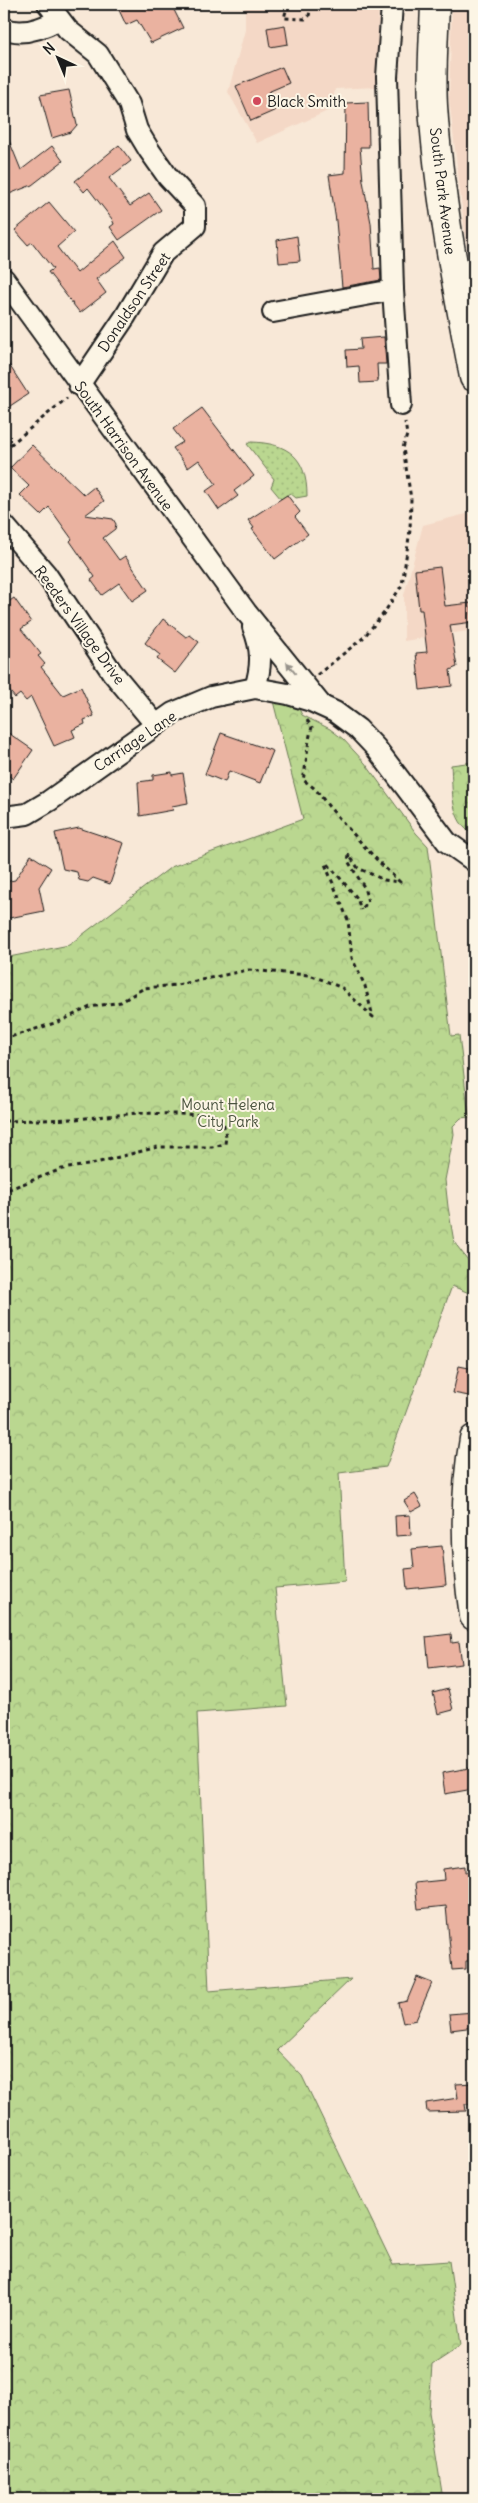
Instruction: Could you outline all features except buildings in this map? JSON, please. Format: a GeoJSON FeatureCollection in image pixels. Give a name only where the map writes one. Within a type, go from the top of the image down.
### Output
{"type":"FeatureCollection","features":[{"type":"Feature","properties":{"kind":"street"},"geometry":{"type":"LineString","coordinates":[[392,4],[387,77],[393,290],[401,405]]}},
{"type":"Feature","properties":{"kind":"street","name":"South Park Avenue"},"geometry":{"type":"LineString","coordinates":[[435,4],[433,106],[440,176],[449,245],[474,377]]}},
{"type":"Feature","properties":{"kind":"street"},"geometry":{"type":"LineString","coordinates":[[4,28],[23,31],[45,27],[52,10]]}},
{"type":"Feature","properties":{"kind":"street","name":"Donaldson Street"},"geometry":{"type":"LineString","coordinates":[[52,10],[98,54],[130,104],[137,130],[149,150],[168,177],[195,206],[196,226],[163,253],[125,317],[79,385]]}},
{"type":"Feature","properties":{"kind":"street","name":"South Harrison Avenue"},"geometry":{"type":"LineString","coordinates":[[4,279],[79,385],[246,612],[322,706]]}},
{"type":"Feature","properties":{"kind":"street"},"geometry":{"type":"LineString","coordinates":[[273,312],[393,290]]}},
{"type":"Feature","properties":{"kind":"street","name":"Reeders Village Drive"},"geometry":{"type":"LineString","coordinates":[[4,525],[46,574],[112,672],[156,725]]}},
{"type":"Feature","properties":{"kind":"street","name":"South Harrison Avenue"},"geometry":{"type":"LineString","coordinates":[[246,612],[257,637],[260,651],[261,667],[255,688]]}},
{"type":"Feature","properties":{"kind":"street","name":"Carriage Lane"},"geometry":{"type":"LineString","coordinates":[[4,817],[27,814],[49,802],[173,713],[211,697],[255,688],[288,694],[322,706],[336,712],[358,729],[376,748],[447,842],[474,861]]}},
{"type":"Feature","properties":{"kind":"street"},"geometry":{"type":"LineString","coordinates":[[474,1439],[468,1476],[465,1532],[474,1616]]}},
{"type":"Feature","properties":{"kind":"path"},"geometry":{"type":"LineString","coordinates":[[288,4],[284,18],[305,19],[309,16],[311,4]]}},
{"type":"Feature","properties":{"kind":"path"},"geometry":{"type":"LineString","coordinates":[[4,450],[62,404],[79,385]]}},
{"type":"Feature","properties":{"kind":"path"},"geometry":{"type":"LineString","coordinates":[[312,679],[362,638],[384,613],[402,585],[410,530],[411,499],[403,448],[407,435],[405,416],[401,405]]}},
{"type":"Feature","properties":{"kind":"path"},"geometry":{"type":"LineString","coordinates":[[4,1039],[61,1021],[90,1007],[121,1002],[144,988],[177,984],[248,970],[309,975],[326,981],[342,988],[373,1017],[365,986],[352,958],[348,920],[325,864],[328,864],[357,898],[361,910],[368,902],[364,887],[348,861],[350,855],[358,868],[384,880],[400,882],[373,857],[363,842],[328,806],[318,789],[304,780],[309,752],[307,742],[312,726],[288,694]]}},
{"type":"Feature","properties":{"kind":"path"},"geometry":{"type":"LineString","coordinates":[[4,1120],[76,1119],[138,1112],[214,1115],[223,1121],[226,1136],[225,1144],[212,1147],[158,1146],[88,1166],[62,1168],[4,1190]]}},
{"type":"Feature","properties":{"kind":"shaded area"},"geometry":{"type":"Polygon","coordinates":[[[245,4],[379,4],[376,87],[335,89],[332,109],[257,143],[228,92],[245,30],[245,4]]]}},
{"type":"Feature","properties":{"kind":"shaded area"},"geometry":{"type":"Polygon","coordinates":[[[452,4],[474,4],[474,276],[465,233],[449,98],[452,4]]]}},
{"type":"Feature","properties":{"kind":"shaded area"},"geometry":{"type":"Polygon","coordinates":[[[474,512],[474,630],[404,641],[404,595],[423,525],[474,512]]]}},
{"type":"Feature","properties":{"kind":"green space"},"geometry":{"type":"Polygon","coordinates":[[[251,442],[275,445],[293,455],[303,471],[307,496],[296,498],[290,493],[281,499],[271,487],[274,479],[247,444],[251,442]]]}},
{"type":"Feature","properties":{"kind":"green space","name":"Mount Helena City Park"},"geometry":{"type":"Polygon","coordinates":[[[273,701],[299,709],[302,715],[330,729],[343,739],[365,763],[416,833],[428,846],[451,1036],[459,1035],[469,1117],[461,1118],[453,1126],[454,1134],[445,1180],[454,1242],[471,1264],[474,1295],[452,1286],[386,1467],[339,1473],[345,1582],[275,1588],[287,1706],[197,1713],[209,1991],[351,1979],[277,2050],[302,2076],[393,2265],[449,2261],[461,2345],[432,2364],[429,2412],[443,2499],[4,2499],[4,958],[69,945],[171,867],[303,819],[273,701]]]}},
{"type":"Feature","properties":{"kind":"green space"},"geometry":{"type":"Polygon","coordinates":[[[474,762],[474,835],[460,822],[456,813],[451,765],[474,762]]]}},
{"type":"Feature","properties":{"kind":"place","name":"Black Smith"},"geometry":{"type":"Point","coordinates":[257,101]}}]}
